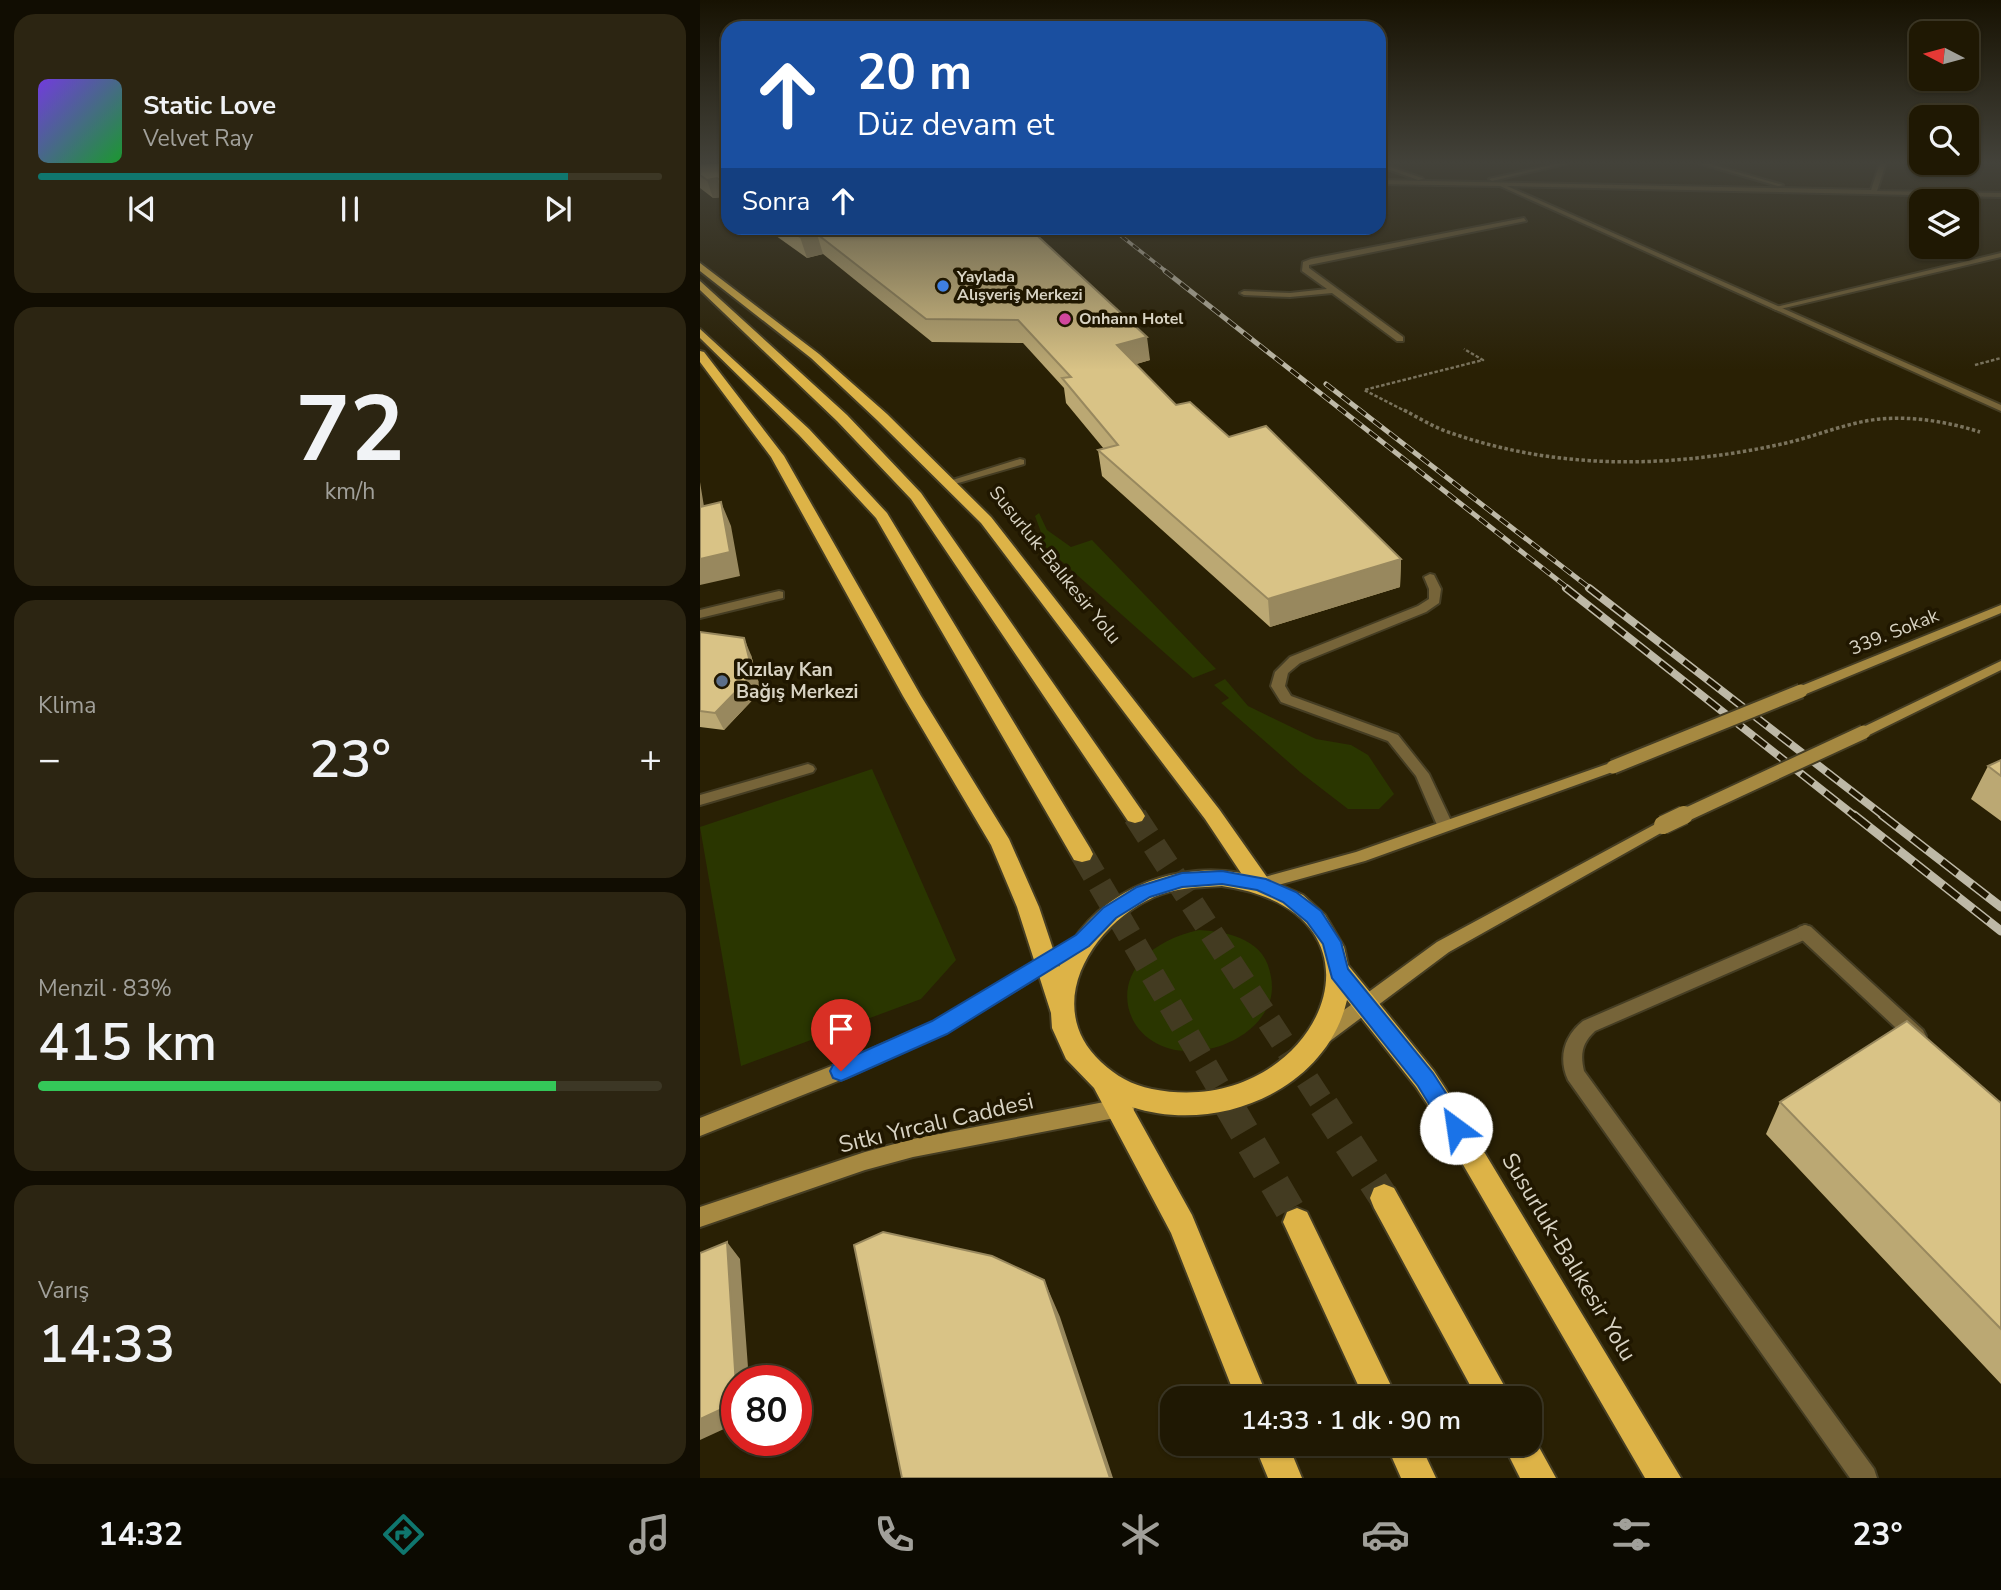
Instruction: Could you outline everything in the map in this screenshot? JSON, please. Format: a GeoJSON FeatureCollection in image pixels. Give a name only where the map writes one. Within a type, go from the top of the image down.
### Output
{"type":"FeatureCollection","features":[{"type":"Feature","properties":{"kind":"highway","name":"Susurluk-Balıkesir Yolu"},"geometry":{"type":"LineString","coordinates":[[700,266],[815,356],[986,520],[1212,814],[1260,884]]}},
{"type":"Feature","properties":{"kind":"highway"},"geometry":{"type":"LineString","coordinates":[[700,284],[842,418],[916,496],[1135,816]]}},
{"type":"Feature","properties":{"kind":"highway"},"geometry":{"type":"LineString","coordinates":[[700,332],[804,432],[882,516],[1082,854]]}},
{"type":"Feature","properties":{"kind":"highway"},"geometry":{"type":"LineString","coordinates":[[700,354],[777,456],[912,696],[1001,844],[1028,907],[1075,1051],[1104,1082],[1182,1225],[1247,1386]]}},
{"type":"Feature","properties":{"kind":"highway"},"geometry":{"type":"LineString","coordinates":[[1061,1014],[1065,976],[1083,941],[1110,913],[1144,892],[1182,880],[1222,878],[1260,884],[1290,897],[1314,917],[1332,942],[1339,972],[1336,1004],[1323,1036],[1292,1070],[1248,1095],[1198,1106],[1147,1102],[1104,1082]]}},
{"type":"Feature","properties":{"kind":"highway","name":"Susurluk-Balıkesir Yolu"},"geometry":{"type":"LineString","coordinates":[[1339,972],[1425,1079],[1442,1105],[1664,1478]]}},
{"type":"Feature","properties":{"kind":"highway"},"geometry":{"type":"LineString","coordinates":[[1384,1198],[1488,1386]]}},
{"type":"Feature","properties":{"kind":"highway"},"geometry":{"type":"LineString","coordinates":[[1297,1222],[1375,1386]]}},
{"type":"Feature","properties":{"kind":"highway"},"geometry":{"type":"LineString","coordinates":[[1276,1456],[1284,1478]]}},
{"type":"Feature","properties":{"kind":"highway"},"geometry":{"type":"LineString","coordinates":[[1409,1456],[1419,1478]]}},
{"type":"Feature","properties":{"kind":"highway"},"geometry":{"type":"LineString","coordinates":[[1527,1456],[1539,1478]]}},
{"type":"Feature","properties":{"kind":"main road","name":"339. Sokak"},"geometry":{"type":"LineString","coordinates":[[1260,884],[1359,857],[1613,767],[2001,609]]}},
{"type":"Feature","properties":{"kind":"main road"},"geometry":{"type":"LineString","coordinates":[[1323,1036],[1443,947],[1663,825],[2001,666]]}},
{"type":"Feature","properties":{"kind":"main road"},"geometry":{"type":"LineString","coordinates":[[700,1127],[841,1071],[940,1027],[1083,941]]}},
{"type":"Feature","properties":{"kind":"main road","name":"Sıtkı Yırcalı Caddesi"},"geometry":{"type":"LineString","coordinates":[[700,1217],[889,1154],[1147,1102]]}},
{"type":"Feature","properties":{"kind":"street"},"geometry":{"type":"LineString","coordinates":[[1400,339],[1305,269],[1306,264],[1458,232]]}},
{"type":"Feature","properties":{"kind":"street"},"geometry":{"type":"LineString","coordinates":[[1605,232],[2001,408]]}},
{"type":"Feature","properties":{"kind":"street"},"geometry":{"type":"LineString","coordinates":[[1776,308],[2001,256]]}},
{"type":"Feature","properties":{"kind":"street"},"geometry":{"type":"LineString","coordinates":[[1244,293],[1290,295],[1335,290]]}},
{"type":"Feature","properties":{"kind":"street"},"geometry":{"type":"LineString","coordinates":[[948,483],[1020,462]]}},
{"type":"Feature","properties":{"kind":"street"},"geometry":{"type":"LineString","coordinates":[[1430,577],[1435,589],[1435,600],[1405,618],[1314,650],[1282,672],[1278,687],[1286,699],[1393,738],[1422,774],[1445,825]]}},
{"type":"Feature","properties":{"kind":"street"},"geometry":{"type":"LineString","coordinates":[[700,614],[779,595]]}},
{"type":"Feature","properties":{"kind":"street"},"geometry":{"type":"LineString","coordinates":[[700,800],[808,769]]}},
{"type":"Feature","properties":{"kind":"street"},"geometry":{"type":"LineString","coordinates":[[1865,1478],[1575,1074],[1571,1060],[1573,1046],[1578,1034],[1589,1026],[1805,932],[1932,1049]]}},
{"type":"Feature","properties":{"kind":"path"},"geometry":{"type":"LineString","coordinates":[[1464,349],[1483,360],[1364,390],[1450,433],[1525,453],[1575,461],[1636,464],[1692,459],[1781,444],[1880,419],[1952,423],[1989,435]]}},
{"type":"Feature","properties":{"kind":"green space"},"geometry":{"type":"Polygon","coordinates":[[[1039,513],[1047,530],[1071,547],[1092,540],[1216,669],[1193,678],[1040,542],[1042,535],[1035,516],[1039,513]]]}},
{"type":"Feature","properties":{"kind":"green space"},"geometry":{"type":"Polygon","coordinates":[[[1225,679],[1248,706],[1316,739],[1351,745],[1368,755],[1394,794],[1379,809],[1348,809],[1300,772],[1221,703],[1229,698],[1214,685],[1225,679]]]}},
{"type":"Feature","properties":{"kind":"green space"},"geometry":{"type":"Polygon","coordinates":[[[872,769],[956,960],[921,999],[741,1066],[700,827],[872,769]]]}},
{"type":"Feature","properties":{"kind":"green space"},"geometry":{"type":"Polygon","coordinates":[[[1199,930],[1235,936],[1254,946],[1262,954],[1271,977],[1270,1001],[1254,1026],[1223,1045],[1189,1051],[1161,1046],[1141,1031],[1129,1011],[1128,987],[1138,964],[1162,944],[1199,930]]]}},
{"type":"Feature","properties":{"kind":"building"},"geometry":{"type":"Polygon","coordinates":[[[818,235],[1037,235],[1147,337],[1117,345],[1176,405],[1190,402],[1229,437],[1266,426],[1401,559],[1268,599],[1098,450],[1118,445],[1062,378],[1071,377],[1018,320],[926,319],[818,235]]]}},
{"type":"Feature","properties":{"kind":"building"},"geometry":{"type":"Polygon","coordinates":[[[721,502],[730,552],[700,559],[700,507],[721,502]]]}},
{"type":"Feature","properties":{"kind":"building"},"geometry":{"type":"Polygon","coordinates":[[[700,632],[744,638],[753,674],[715,713],[700,711],[700,632]]]}},
{"type":"Feature","properties":{"kind":"building"},"geometry":{"type":"Polygon","coordinates":[[[2001,760],[2001,776],[1988,766],[2001,760]]]}},
{"type":"Feature","properties":{"kind":"building"},"geometry":{"type":"Polygon","coordinates":[[[1907,1021],[2001,1103],[2001,1329],[1780,1102],[1907,1021]]]}},
{"type":"Feature","properties":{"kind":"building"},"geometry":{"type":"Polygon","coordinates":[[[883,1232],[992,1256],[1044,1280],[1110,1478],[902,1478],[854,1245],[883,1232]]]}},
{"type":"Feature","properties":{"kind":"building"},"geometry":{"type":"Polygon","coordinates":[[[727,1242],[735,1365],[721,1365],[721,1409],[700,1419],[700,1253],[727,1242]]]}},
{"type":"Feature","properties":{"kind":"tunnel"},"geometry":{"type":"LineString","coordinates":[[1135,816],[1325,1107]]}},
{"type":"Feature","properties":{"kind":"tunnel"},"geometry":{"type":"LineString","coordinates":[[1082,854],[1230,1107]]}},
{"type":"Feature","properties":{"kind":"tunnel"},"geometry":{"type":"LineString","coordinates":[[1229,1106],[1297,1222]]}},
{"type":"Feature","properties":{"kind":"tunnel"},"geometry":{"type":"LineString","coordinates":[[1324,1106],[1384,1198]]}},
{"type":"Feature","properties":{"kind":"railway"},"geometry":{"type":"LineString","coordinates":[[1120,235],[1167,272]]}},
{"type":"Feature","properties":{"kind":"railway"},"geometry":{"type":"LineString","coordinates":[[1165,271],[1569,589]]}},
{"type":"Feature","properties":{"kind":"railway"},"geometry":{"type":"LineString","coordinates":[[1326,384],[1591,589]]}},
{"type":"Feature","properties":{"kind":"railway"},"geometry":{"type":"LineString","coordinates":[[1566,588],[1856,817]]}},
{"type":"Feature","properties":{"kind":"railway"},"geometry":{"type":"LineString","coordinates":[[1589,588],[1885,817]]}},
{"type":"Feature","properties":{"kind":"railway"},"geometry":{"type":"LineString","coordinates":[[1854,815],[2001,931]]}},
{"type":"Feature","properties":{"kind":"railway"},"geometry":{"type":"LineString","coordinates":[[1882,815],[2001,907]]}},
{"type":"Feature","properties":{"kind":"place","name":"Yaylada Alışveriş Merkezi"},"geometry":{"type":"Point","coordinates":[943,286]}},
{"type":"Feature","properties":{"kind":"place","name":"Onhann Hotel"},"geometry":{"type":"Point","coordinates":[1065,319]}},
{"type":"Feature","properties":{"kind":"place","name":"Kızılay Kan Bağış Merkezi"},"geometry":{"type":"Point","coordinates":[722,681]}},
{"type":"Feature","properties":{"kind":"route"},"geometry":{"type":"LineString","coordinates":[[841,1071],[940,1027],[1083,941],[1110,913],[1144,892],[1182,880],[1222,878],[1260,884],[1290,897],[1314,917],[1332,942],[1339,972],[1425,1079],[1456,1128]]}}]}
